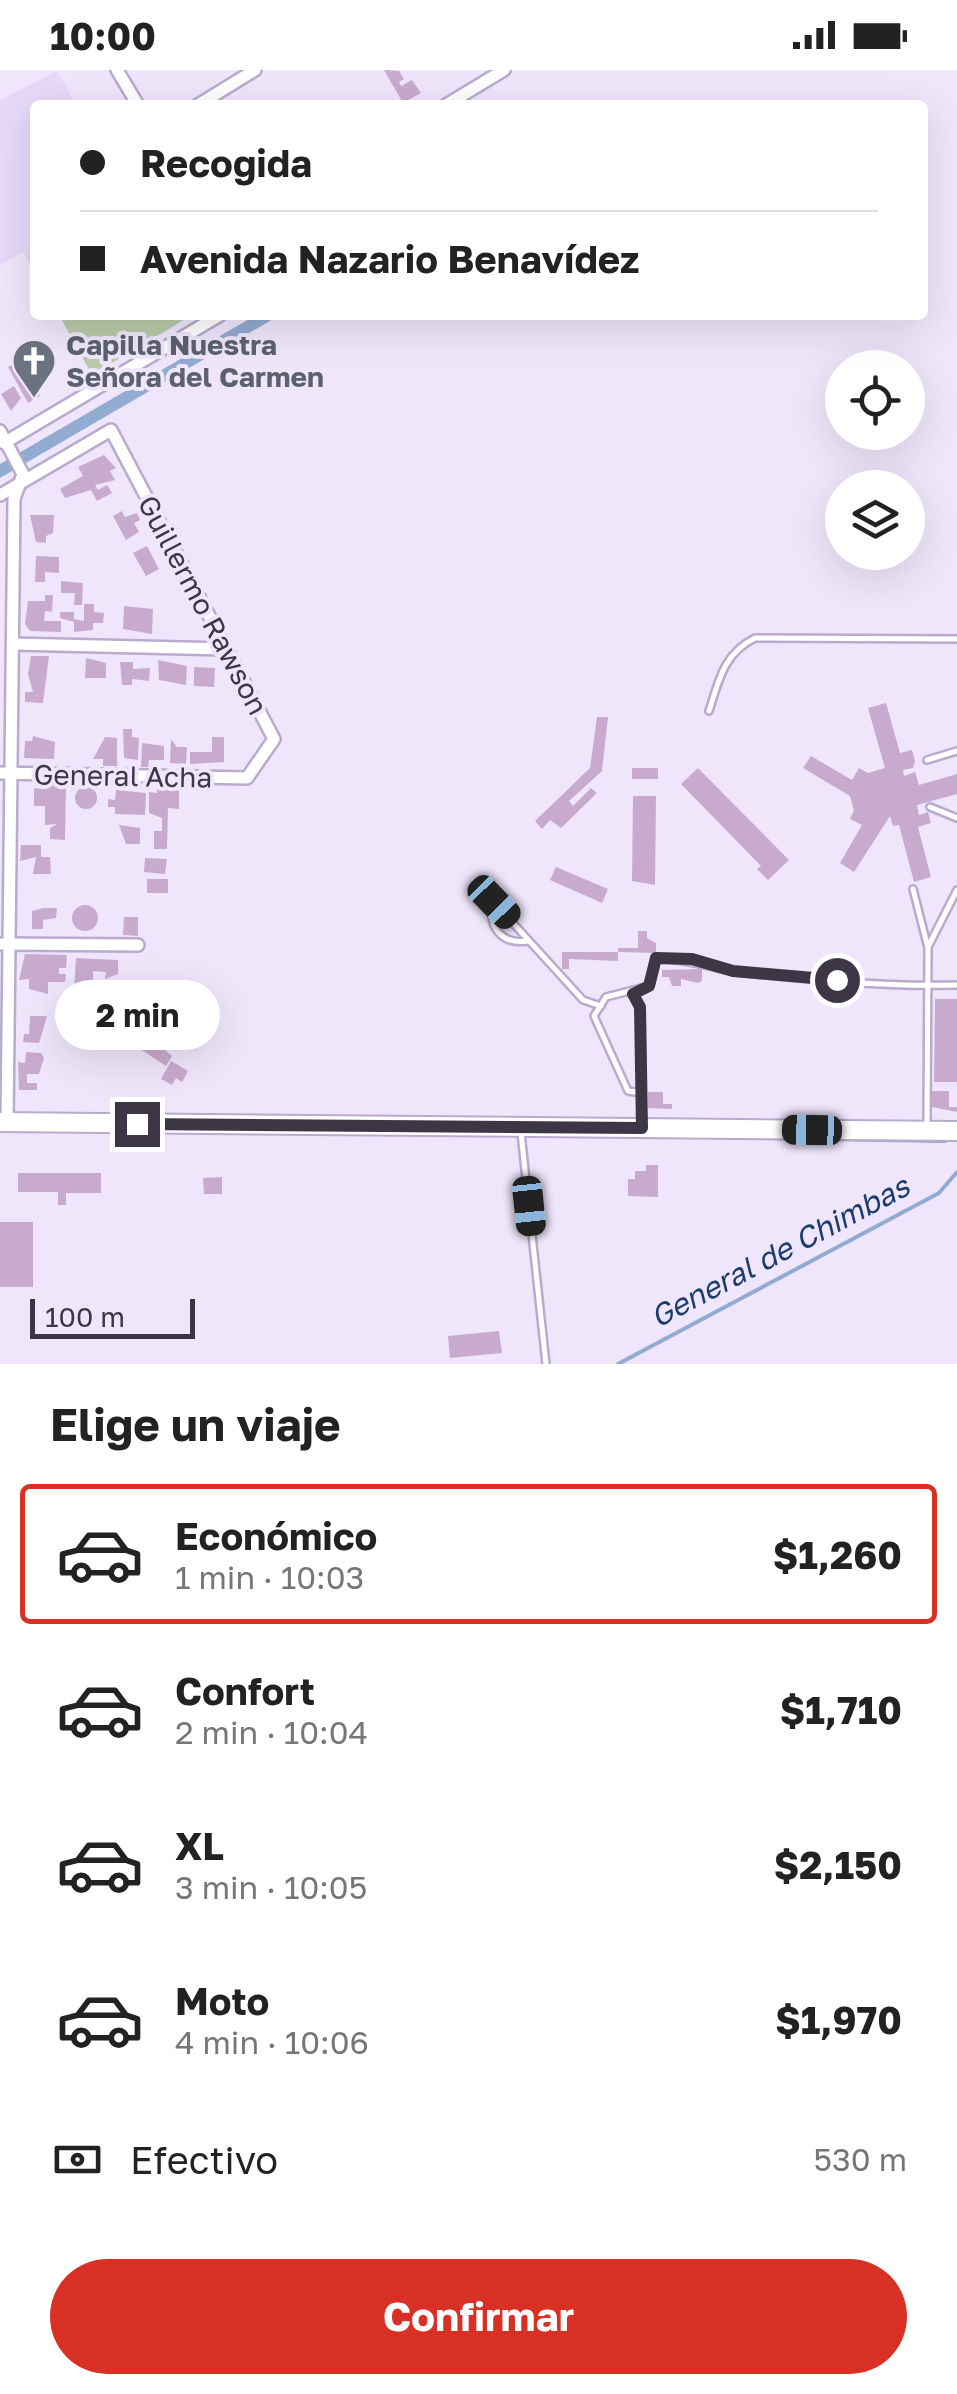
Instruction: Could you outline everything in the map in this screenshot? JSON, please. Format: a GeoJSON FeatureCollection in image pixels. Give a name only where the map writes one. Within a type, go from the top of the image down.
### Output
{"type":"FeatureCollection","features":[{"type":"Feature","properties":{"kind":"main road"},"geometry":{"type":"LineString","coordinates":[[4,1122],[957,1131]]}},
{"type":"Feature","properties":{"kind":"street"},"geometry":{"type":"LineString","coordinates":[[117,70],[135,100]]}},
{"type":"Feature","properties":{"kind":"street"},"geometry":{"type":"LineString","coordinates":[[206,100],[255,70]]}},
{"type":"Feature","properties":{"kind":"street"},"geometry":{"type":"LineString","coordinates":[[454,100],[504,70]]}},
{"type":"Feature","properties":{"kind":"street"},"geometry":{"type":"LineString","coordinates":[[4,1122],[6,773],[13,644],[14,498],[20,484],[20,467],[2,439],[211,320]]}},
{"type":"Feature","properties":{"kind":"street","name":"Guillermo Rawson"},"geometry":{"type":"LineString","coordinates":[[20,484],[111,430],[274,739],[247,778]]}},
{"type":"Feature","properties":{"kind":"street"},"geometry":{"type":"LineString","coordinates":[[0,495],[20,484]]}},
{"type":"Feature","properties":{"kind":"street"},"geometry":{"type":"LineString","coordinates":[[13,644],[226,649]]}},
{"type":"Feature","properties":{"kind":"street","name":"General Acha"},"geometry":{"type":"LineString","coordinates":[[6,773],[247,778]]}},
{"type":"Feature","properties":{"kind":"street"},"geometry":{"type":"LineString","coordinates":[[5,944],[138,945]]}},
{"type":"Feature","properties":{"kind":"lane"},"geometry":{"type":"LineString","coordinates":[[709,711],[724,665],[742,644],[755,638],[957,639]]}},
{"type":"Feature","properties":{"kind":"lane"},"geometry":{"type":"LineString","coordinates":[[927,760],[957,751]]}},
{"type":"Feature","properties":{"kind":"lane"},"geometry":{"type":"LineString","coordinates":[[930,807],[957,818]]}},
{"type":"Feature","properties":{"kind":"lane"},"geometry":{"type":"LineString","coordinates":[[481,888],[583,1000],[601,1006]]}},
{"type":"Feature","properties":{"kind":"lane"},"geometry":{"type":"LineString","coordinates":[[913,889],[928,948],[927,1131]]}},
{"type":"Feature","properties":{"kind":"lane"},"geometry":{"type":"LineString","coordinates":[[928,948],[957,890]]}},
{"type":"Feature","properties":{"kind":"lane"},"geometry":{"type":"LineString","coordinates":[[494,902],[490,912],[498,933],[507,940],[529,941]]}},
{"type":"Feature","properties":{"kind":"lane"},"geometry":{"type":"LineString","coordinates":[[642,1094],[628,1091],[594,1024],[601,1006],[615,993],[633,994],[649,986],[656,958],[692,959],[733,971],[788,977],[957,985]]}},
{"type":"Feature","properties":{"kind":"lane"},"geometry":{"type":"LineString","coordinates":[[633,994],[640,1007],[642,1128]]}},
{"type":"Feature","properties":{"kind":"lane"},"geometry":{"type":"LineString","coordinates":[[520,1127],[546,1364]]}},
{"type":"Feature","properties":{"kind":"shaded area"},"geometry":{"type":"Polygon","coordinates":[[[57,71],[73,100],[30,100],[30,264],[23,252],[0,265],[0,100],[57,71]]]}},
{"type":"Feature","properties":{"kind":"green space"},"geometry":{"type":"Polygon","coordinates":[[[62,320],[184,320],[92,375],[62,320]]]}},
{"type":"Feature","properties":{"kind":"water"},"geometry":{"type":"Polygon","coordinates":[[[247,320],[271,320],[0,478],[0,464],[247,320]]]}},
{"type":"Feature","properties":{"kind":"building"},"geometry":{"type":"Polygon","coordinates":[[[384,70],[399,71],[404,79],[399,82],[401,86],[412,80],[421,93],[401,100],[384,70]]]}},
{"type":"Feature","properties":{"kind":"building"},"geometry":{"type":"Polygon","coordinates":[[[31,348],[41,367],[30,377],[40,396],[28,403],[8,367],[28,356],[25,351],[31,348]]]}},
{"type":"Feature","properties":{"kind":"building"},"geometry":{"type":"Polygon","coordinates":[[[14,386],[21,398],[11,411],[1,394],[14,386]]]}},
{"type":"Feature","properties":{"kind":"building"},"geometry":{"type":"Polygon","coordinates":[[[104,455],[116,468],[110,471],[115,480],[95,485],[98,490],[107,485],[112,493],[97,501],[91,490],[65,498],[60,489],[83,476],[78,467],[104,455]]]}},
{"type":"Feature","properties":{"kind":"building"},"geometry":{"type":"Polygon","coordinates":[[[122,511],[125,517],[137,513],[140,520],[134,523],[139,532],[126,540],[113,516],[122,511]]]}},
{"type":"Feature","properties":{"kind":"building"},"geometry":{"type":"Polygon","coordinates":[[[30,515],[54,515],[53,533],[46,536],[46,543],[36,542],[30,515]]]}},
{"type":"Feature","properties":{"kind":"building"},"geometry":{"type":"Polygon","coordinates":[[[147,546],[159,569],[146,576],[133,553],[147,546]]]}},
{"type":"Feature","properties":{"kind":"building"},"geometry":{"type":"Polygon","coordinates":[[[36,556],[59,557],[59,573],[45,572],[45,582],[35,582],[36,556]]]}},
{"type":"Feature","properties":{"kind":"building"},"geometry":{"type":"Polygon","coordinates":[[[61,581],[83,583],[82,605],[74,605],[75,593],[61,593],[61,581]]]}},
{"type":"Feature","properties":{"kind":"building"},"geometry":{"type":"Polygon","coordinates":[[[45,595],[53,595],[52,612],[45,611],[44,621],[61,621],[61,632],[30,631],[25,624],[28,601],[45,601],[45,595]]]}},
{"type":"Feature","properties":{"kind":"building"},"geometry":{"type":"Polygon","coordinates":[[[84,604],[94,604],[94,612],[104,613],[103,623],[93,623],[93,630],[74,632],[74,622],[60,618],[60,612],[74,612],[74,619],[84,621],[84,604]]]}},
{"type":"Feature","properties":{"kind":"building"},"geometry":{"type":"Polygon","coordinates":[[[124,606],[153,609],[152,634],[123,629],[124,606]]]}},
{"type":"Feature","properties":{"kind":"building"},"geometry":{"type":"Polygon","coordinates":[[[31,656],[49,656],[43,703],[25,702],[25,692],[33,692],[28,674],[31,656]]]}},
{"type":"Feature","properties":{"kind":"building"},"geometry":{"type":"Polygon","coordinates":[[[86,658],[106,663],[106,678],[85,678],[86,658]]]}},
{"type":"Feature","properties":{"kind":"building"},"geometry":{"type":"Polygon","coordinates":[[[158,660],[187,666],[186,685],[159,680],[158,660]]]}},
{"type":"Feature","properties":{"kind":"building"},"geometry":{"type":"Polygon","coordinates":[[[120,662],[133,662],[133,669],[150,668],[149,681],[132,679],[132,685],[122,685],[120,662]]]}},
{"type":"Feature","properties":{"kind":"building"},"geometry":{"type":"Polygon","coordinates":[[[194,667],[215,668],[214,687],[194,686],[194,667]]]}},
{"type":"Feature","properties":{"kind":"building"},"geometry":{"type":"Polygon","coordinates":[[[886,703],[900,753],[912,750],[915,761],[913,768],[903,770],[904,776],[915,772],[919,785],[957,774],[957,794],[917,805],[919,815],[928,812],[931,823],[918,827],[931,877],[914,882],[899,825],[893,826],[890,816],[854,872],[840,863],[862,825],[850,819],[854,810],[850,796],[803,768],[811,756],[852,780],[859,768],[868,773],[885,768],[868,708],[886,703]]]}},
{"type":"Feature","properties":{"kind":"building"},"geometry":{"type":"Polygon","coordinates":[[[597,717],[608,717],[602,771],[569,801],[573,806],[591,788],[597,793],[561,828],[550,820],[542,829],[535,821],[590,768],[597,717]]]}},
{"type":"Feature","properties":{"kind":"building"},"geometry":{"type":"Polygon","coordinates":[[[123,729],[132,729],[132,737],[139,738],[138,760],[124,758],[123,729]]]}},
{"type":"Feature","properties":{"kind":"building"},"geometry":{"type":"Polygon","coordinates":[[[33,736],[55,742],[54,759],[24,758],[25,741],[32,741],[33,736]]]}},
{"type":"Feature","properties":{"kind":"building"},"geometry":{"type":"Polygon","coordinates":[[[105,737],[117,738],[117,766],[103,766],[103,759],[93,759],[105,737]]]}},
{"type":"Feature","properties":{"kind":"building"},"geometry":{"type":"Polygon","coordinates":[[[212,737],[224,737],[224,762],[190,764],[190,752],[212,752],[212,737]]]}},
{"type":"Feature","properties":{"kind":"building"},"geometry":{"type":"Polygon","coordinates":[[[171,739],[177,747],[187,747],[186,764],[170,763],[171,739]]]}},
{"type":"Feature","properties":{"kind":"building"},"geometry":{"type":"Polygon","coordinates":[[[142,743],[164,746],[164,760],[149,760],[148,767],[141,767],[142,743]]]}},
{"type":"Feature","properties":{"kind":"building"},"geometry":{"type":"Polygon","coordinates":[[[632,768],[658,768],[658,779],[632,779],[632,768]]]}},
{"type":"Feature","properties":{"kind":"building"},"geometry":{"type":"Polygon","coordinates":[[[698,768],[789,860],[768,880],[757,869],[761,866],[681,784],[698,768]]]}},
{"type":"Feature","properties":{"kind":"building"},"geometry":{"type":"Polygon","coordinates":[[[45,784],[66,784],[65,840],[50,839],[50,828],[57,824],[45,825],[45,806],[34,806],[34,788],[45,789],[45,784]]]}},
{"type":"Feature","properties":{"kind":"building"},"geometry":{"type":"Polygon","coordinates":[[[157,785],[179,791],[179,809],[168,808],[167,849],[154,849],[154,831],[162,831],[162,818],[149,813],[149,792],[157,793],[157,785]]]}},
{"type":"Feature","properties":{"kind":"building"},"geometry":{"type":"Polygon","coordinates":[[[86,787],[94,790],[94,806],[86,809],[78,806],[75,798],[78,790],[86,787]]]}},
{"type":"Feature","properties":{"kind":"building"},"geometry":{"type":"Polygon","coordinates":[[[116,790],[146,793],[145,815],[115,814],[115,807],[108,807],[108,799],[115,800],[116,790]]]}},
{"type":"Feature","properties":{"kind":"building"},"geometry":{"type":"Polygon","coordinates":[[[633,796],[656,796],[655,885],[632,881],[633,796]]]}},
{"type":"Feature","properties":{"kind":"building"},"geometry":{"type":"Polygon","coordinates":[[[119,825],[140,828],[140,844],[126,844],[119,825]]]}},
{"type":"Feature","properties":{"kind":"building"},"geometry":{"type":"Polygon","coordinates":[[[21,845],[41,845],[41,857],[50,857],[51,874],[33,874],[36,857],[20,861],[21,845]]]}},
{"type":"Feature","properties":{"kind":"building"},"geometry":{"type":"Polygon","coordinates":[[[145,858],[167,859],[165,874],[144,872],[145,858]]]}},
{"type":"Feature","properties":{"kind":"building"},"geometry":{"type":"Polygon","coordinates":[[[556,867],[608,889],[602,903],[550,880],[556,867]]]}},
{"type":"Feature","properties":{"kind":"building"},"geometry":{"type":"Polygon","coordinates":[[[147,879],[168,879],[168,893],[147,893],[147,879]]]}},
{"type":"Feature","properties":{"kind":"building"},"geometry":{"type":"Polygon","coordinates":[[[85,905],[94,909],[98,918],[94,927],[85,931],[76,927],[72,918],[76,909],[85,905]]]}},
{"type":"Feature","properties":{"kind":"building"},"geometry":{"type":"Polygon","coordinates":[[[57,908],[56,918],[43,920],[43,929],[32,929],[32,911],[57,908]]]}},
{"type":"Feature","properties":{"kind":"building"},"geometry":{"type":"Polygon","coordinates":[[[124,917],[138,917],[138,936],[123,935],[124,917]]]}},
{"type":"Feature","properties":{"kind":"building"},"geometry":{"type":"Polygon","coordinates":[[[638,931],[647,931],[647,938],[656,943],[656,953],[618,952],[618,948],[638,948],[638,931]]]}},
{"type":"Feature","properties":{"kind":"building"},"geometry":{"type":"Polygon","coordinates":[[[562,952],[618,952],[618,961],[569,959],[569,969],[562,969],[562,952]]]}},
{"type":"Feature","properties":{"kind":"building"},"geometry":{"type":"Polygon","coordinates":[[[25,954],[67,955],[66,968],[59,968],[59,974],[66,974],[65,982],[48,982],[48,994],[29,989],[29,979],[19,980],[25,954]]]}},
{"type":"Feature","properties":{"kind":"building"},"geometry":{"type":"Polygon","coordinates":[[[76,958],[118,960],[118,974],[105,979],[106,972],[93,971],[93,981],[83,981],[74,990],[76,958]]]}},
{"type":"Feature","properties":{"kind":"building"},"geometry":{"type":"Polygon","coordinates":[[[702,969],[702,981],[698,983],[681,979],[681,986],[672,986],[669,977],[662,977],[662,970],[702,969]]]}},
{"type":"Feature","properties":{"kind":"building"},"geometry":{"type":"Polygon","coordinates":[[[935,999],[957,999],[957,1082],[934,1082],[935,999]]]}},
{"type":"Feature","properties":{"kind":"building"},"geometry":{"type":"Polygon","coordinates":[[[30,1016],[47,1016],[39,1043],[23,1042],[24,1034],[29,1034],[30,1016]]]}},
{"type":"Feature","properties":{"kind":"building"},"geometry":{"type":"Polygon","coordinates":[[[142,1030],[172,1056],[166,1066],[137,1047],[142,1030]]]}},
{"type":"Feature","properties":{"kind":"building"},"geometry":{"type":"Polygon","coordinates":[[[26,1052],[41,1053],[44,1058],[39,1074],[27,1074],[27,1083],[37,1083],[37,1090],[19,1090],[18,1062],[25,1063],[26,1052]]]}},
{"type":"Feature","properties":{"kind":"building"},"geometry":{"type":"Polygon","coordinates":[[[171,1061],[188,1071],[182,1082],[176,1078],[172,1085],[161,1079],[171,1061]]]}},
{"type":"Feature","properties":{"kind":"building"},"geometry":{"type":"Polygon","coordinates":[[[932,1091],[949,1091],[949,1107],[957,1107],[957,1112],[932,1107],[932,1091]]]}},
{"type":"Feature","properties":{"kind":"building"},"geometry":{"type":"Polygon","coordinates":[[[648,1092],[663,1092],[663,1104],[672,1104],[672,1109],[648,1108],[648,1092]]]}},
{"type":"Feature","properties":{"kind":"building"},"geometry":{"type":"Polygon","coordinates":[[[646,1165],[658,1165],[658,1197],[628,1196],[628,1179],[635,1179],[635,1171],[646,1171],[646,1165]]]}},
{"type":"Feature","properties":{"kind":"building"},"geometry":{"type":"Polygon","coordinates":[[[18,1173],[101,1173],[101,1193],[66,1193],[66,1205],[58,1205],[58,1192],[18,1192],[18,1173]]]}},
{"type":"Feature","properties":{"kind":"building"},"geometry":{"type":"Polygon","coordinates":[[[222,1177],[222,1194],[204,1194],[203,1178],[222,1177]]]}},
{"type":"Feature","properties":{"kind":"building"},"geometry":{"type":"Polygon","coordinates":[[[0,1222],[33,1222],[33,1287],[0,1287],[0,1222]]]}},
{"type":"Feature","properties":{"kind":"building"},"geometry":{"type":"Polygon","coordinates":[[[499,1331],[502,1353],[450,1358],[448,1336],[499,1331]]]}},
{"type":"Feature","properties":{"kind":"waterway"},"geometry":{"type":"LineString","coordinates":[[710,1137],[945,1141]]}},
{"type":"Feature","properties":{"kind":"waterway","name":"General de Chimbas"},"geometry":{"type":"LineString","coordinates":[[618,1364],[939,1193],[957,1172]]}},
{"type":"Feature","properties":{"kind":"place","name":"Capilla Nuestra Señora del Carmen"},"geometry":{"type":"Point","coordinates":[34,399]}},
{"type":"Feature","properties":{"kind":"route"},"geometry":{"type":"LineString","coordinates":[[137,1124],[642,1128],[640,1007],[633,994],[649,986],[656,958],[692,959],[733,971],[837,980]]}}]}
